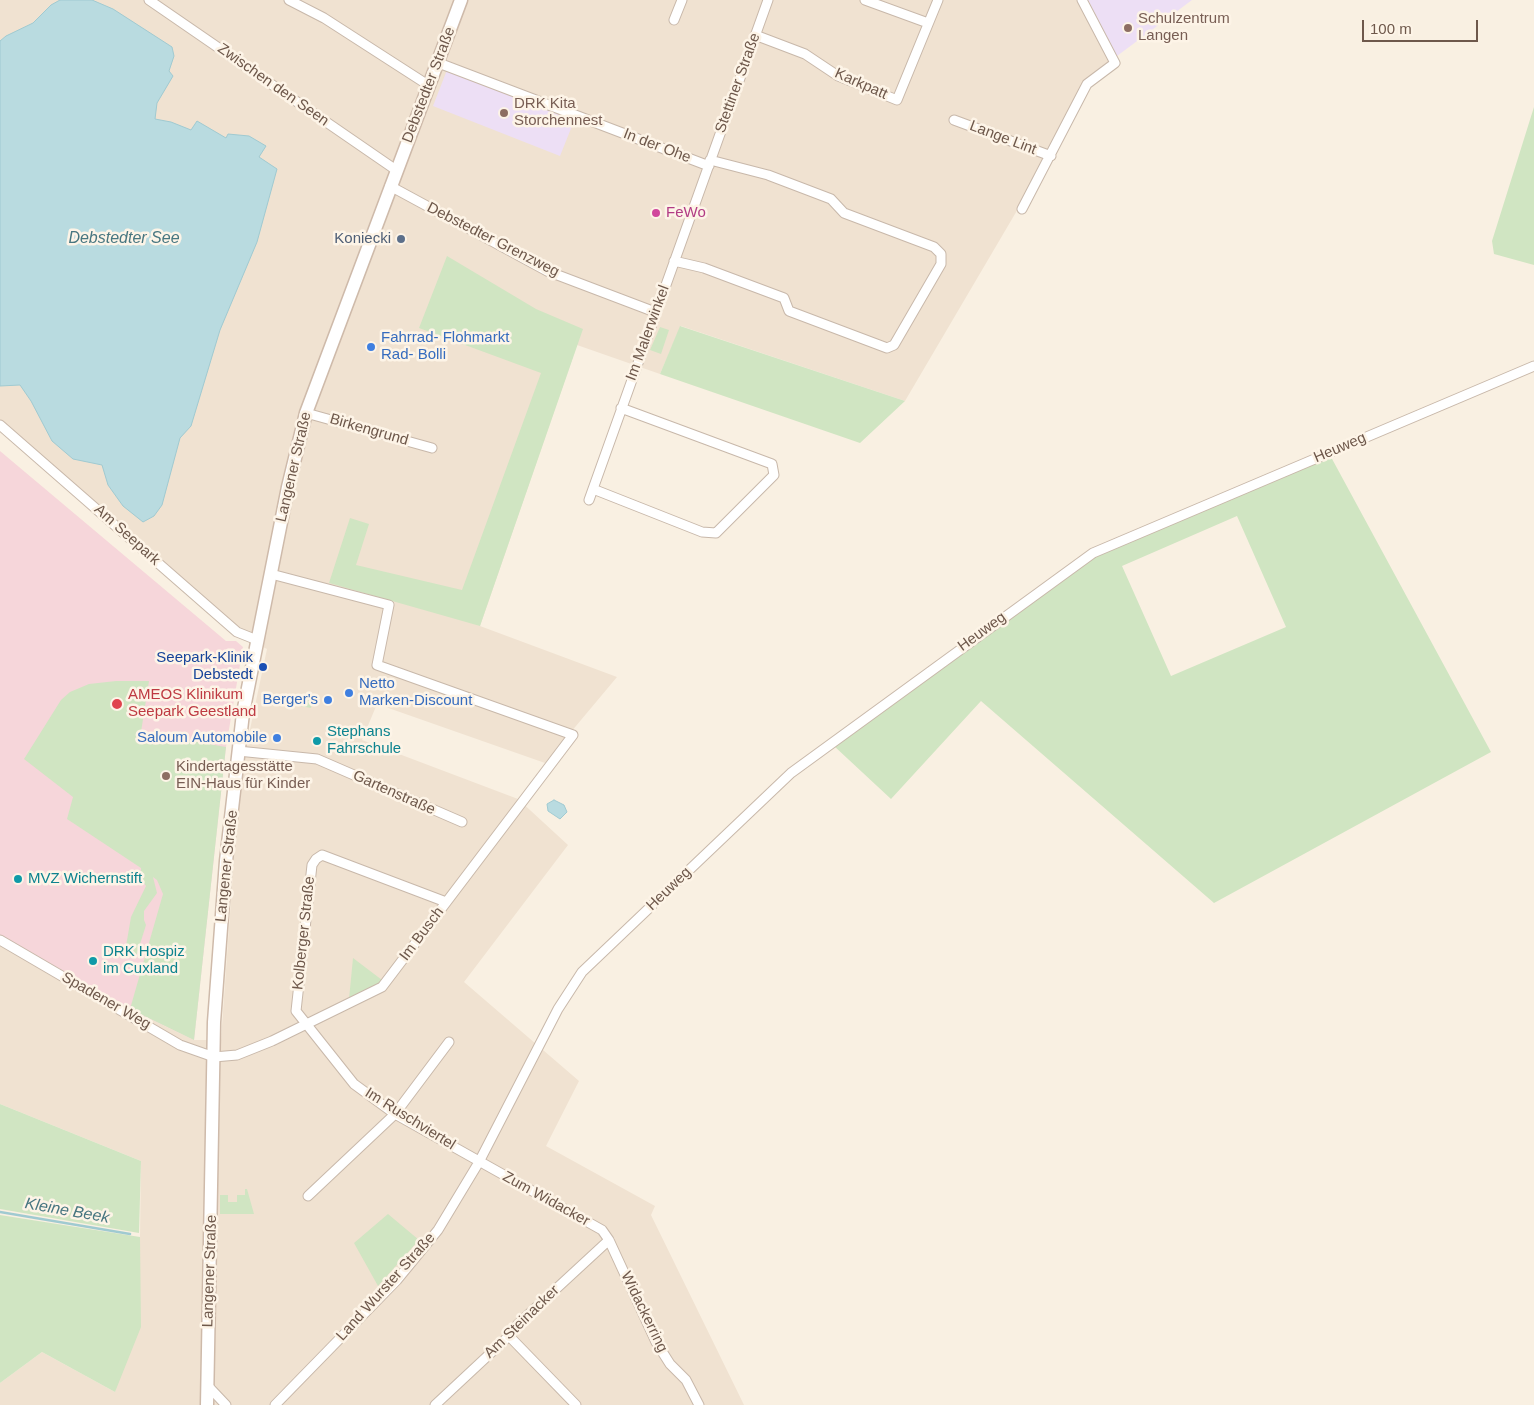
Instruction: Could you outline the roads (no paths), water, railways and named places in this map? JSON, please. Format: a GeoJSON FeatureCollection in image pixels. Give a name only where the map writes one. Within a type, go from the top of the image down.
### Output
{"type":"FeatureCollection","features":[{"type":"Feature","properties":{"kind":"main road","name":"Debstedter Straße"},"geometry":{"type":"LineString","coordinates":[[396,170],[461,0]]}},
{"type":"Feature","properties":{"kind":"main road","name":"Langener Straße"},"geometry":{"type":"LineString","coordinates":[[207,1405],[214,1057],[222,904],[238,751],[257,640],[288,487],[306,412],[396,170]]}},
{"type":"Feature","properties":{"kind":"street","name":"Zwischen den Seen"},"geometry":{"type":"LineString","coordinates":[[149,0],[396,170]]}},
{"type":"Feature","properties":{"kind":"street"},"geometry":{"type":"LineString","coordinates":[[289,0],[324,18],[428,85]]}},
{"type":"Feature","properties":{"kind":"street"},"geometry":{"type":"LineString","coordinates":[[674,20],[682,0]]}},
{"type":"Feature","properties":{"kind":"street","name":"Stettiner Straße"},"geometry":{"type":"LineString","coordinates":[[709,163],[768,0]]}},
{"type":"Feature","properties":{"kind":"street"},"geometry":{"type":"LineString","coordinates":[[864,0],[928,23]]}},
{"type":"Feature","properties":{"kind":"street","name":"Karkpatt"},"geometry":{"type":"LineString","coordinates":[[755,35],[805,54],[838,76],[897,100],[938,0]]}},
{"type":"Feature","properties":{"kind":"street"},"geometry":{"type":"LineString","coordinates":[[1022,209],[1087,84],[1115,63],[1082,0]]}},
{"type":"Feature","properties":{"kind":"street","name":"In der Ohe"},"geometry":{"type":"LineString","coordinates":[[436,62],[709,163],[760,173],[831,199],[844,213],[934,247],[941,254],[941,264],[894,345],[887,348],[789,311],[784,298],[704,268],[674,261]]}},
{"type":"Feature","properties":{"kind":"street","name":"Lange Lint"},"geometry":{"type":"LineString","coordinates":[[954,120],[1051,156]]}},
{"type":"Feature","properties":{"kind":"street","name":"Im Malerwinkel"},"geometry":{"type":"LineString","coordinates":[[589,500],[709,163]]}},
{"type":"Feature","properties":{"kind":"street","name":"Debstedter Grenzweg"},"geometry":{"type":"LineString","coordinates":[[390,186],[547,271],[655,312]]}},
{"type":"Feature","properties":{"kind":"street","name":"Heuweg"},"geometry":{"type":"LineString","coordinates":[[538,1050],[558,1009],[582,972],[791,773],[1080,561],[1093,553],[1239,490],[1534,366]]}},
{"type":"Feature","properties":{"kind":"street"},"geometry":{"type":"LineString","coordinates":[[593,489],[702,532],[716,532],[774,475],[772,464],[621,408]]}},
{"type":"Feature","properties":{"kind":"street","name":"Birkengrund"},"geometry":{"type":"LineString","coordinates":[[306,412],[432,448]]}},
{"type":"Feature","properties":{"kind":"street","name":"Am Seepark"},"geometry":{"type":"LineString","coordinates":[[0,425],[237,632],[257,640]]}},
{"type":"Feature","properties":{"kind":"street","name":"Im Busch"},"geometry":{"type":"LineString","coordinates":[[214,1057],[237,1055],[307,1024],[382,987],[572,736],[377,666],[389,605],[271,574]]}},
{"type":"Feature","properties":{"kind":"street","name":"Gartenstraße"},"geometry":{"type":"LineString","coordinates":[[238,751],[317,759],[462,822]]}},
{"type":"Feature","properties":{"kind":"street","name":"Kolberger Straße"},"geometry":{"type":"LineString","coordinates":[[307,1024],[296,1011],[312,865],[316,859],[322,855],[446,902]]}},
{"type":"Feature","properties":{"kind":"street","name":"Spadener Weg"},"geometry":{"type":"LineString","coordinates":[[0,940],[180,1045],[214,1057]]}},
{"type":"Feature","properties":{"kind":"street","name":"Im Ruschviertel"},"geometry":{"type":"LineString","coordinates":[[307,1024],[354,1084],[395,1114],[480,1162]]}},
{"type":"Feature","properties":{"kind":"street"},"geometry":{"type":"LineString","coordinates":[[308,1196],[395,1114],[450,1042]]}},
{"type":"Feature","properties":{"kind":"street","name":"Land Wurster Straße"},"geometry":{"type":"LineString","coordinates":[[275,1405],[397,1280],[438,1230],[480,1162],[538,1050]]}},
{"type":"Feature","properties":{"kind":"street","name":"Zum Widacker"},"geometry":{"type":"LineString","coordinates":[[480,1162],[602,1230],[610,1240]]}},
{"type":"Feature","properties":{"kind":"street","name":"Am Steinacker"},"geometry":{"type":"LineString","coordinates":[[442,1403],[509,1336],[518,1324],[610,1240]]}},
{"type":"Feature","properties":{"kind":"street","name":"Widackerring"},"geometry":{"type":"LineString","coordinates":[[610,1240],[656,1342],[670,1364],[686,1380],[700,1405]]}},
{"type":"Feature","properties":{"kind":"street"},"geometry":{"type":"LineString","coordinates":[[509,1336],[576,1404]]}},
{"type":"Feature","properties":{"kind":"street"},"geometry":{"type":"LineString","coordinates":[[208,1386],[226,1405]]}},
{"type":"Feature","properties":{"kind":"water","name":"Debstedter See"},"geometry":{"type":"Polygon","coordinates":[[[60,0],[92,0],[113,9],[172,47],[174,56],[169,71],[173,76],[157,103],[155,119],[171,122],[191,130],[197,121],[226,138],[228,134],[249,136],[266,146],[259,157],[277,169],[257,242],[220,330],[191,426],[180,438],[162,505],[154,516],[143,522],[123,506],[108,485],[102,465],[73,459],[52,441],[31,401],[20,385],[0,386],[0,41],[6,36],[33,23],[51,5],[60,0]]]}},
{"type":"Feature","properties":{"kind":"water"},"geometry":{"type":"Polygon","coordinates":[[[554,800],[564,805],[567,812],[560,819],[548,811],[547,804],[554,800]]]}},
{"type":"Feature","properties":{"kind":"waterway","name":"Kleine Beek"},"geometry":{"type":"LineString","coordinates":[[0,1212],[130,1234]]}},
{"type":"Feature","properties":{"kind":"place","name":"Schulzentrum Langen"},"geometry":{"type":"Point","coordinates":[1128,28]}},
{"type":"Feature","properties":{"kind":"place","name":"DRK Kita Storchennest"},"geometry":{"type":"Point","coordinates":[504,113]}},
{"type":"Feature","properties":{"kind":"place","name":"FeWo"},"geometry":{"type":"Point","coordinates":[656,213]}},
{"type":"Feature","properties":{"kind":"place","name":"Koniecki"},"geometry":{"type":"Point","coordinates":[401,239]}},
{"type":"Feature","properties":{"kind":"place","name":"Fahrrad- Flohmarkt Rad- Bolli"},"geometry":{"type":"Point","coordinates":[371,347]}},
{"type":"Feature","properties":{"kind":"place","name":"Seepark-Klinik Debstedt"},"geometry":{"type":"Point","coordinates":[263,667]}},
{"type":"Feature","properties":{"kind":"place","name":"Netto Marken-Discount"},"geometry":{"type":"Point","coordinates":[349,693]}},
{"type":"Feature","properties":{"kind":"place","name":"Berger's"},"geometry":{"type":"Point","coordinates":[328,700]}},
{"type":"Feature","properties":{"kind":"place","name":"AMEOS Klinikum Seepark Geestland"},"geometry":{"type":"Point","coordinates":[117,704]}},
{"type":"Feature","properties":{"kind":"place","name":"Saloum Automobile"},"geometry":{"type":"Point","coordinates":[277,738]}},
{"type":"Feature","properties":{"kind":"place","name":"Stephans Fahrschule"},"geometry":{"type":"Point","coordinates":[317,741]}},
{"type":"Feature","properties":{"kind":"place","name":"Kindertagesstätte EIN-Haus für Kinder"},"geometry":{"type":"Point","coordinates":[166,776]}},
{"type":"Feature","properties":{"kind":"place","name":"MVZ Wichernstift"},"geometry":{"type":"Point","coordinates":[18,879]}},
{"type":"Feature","properties":{"kind":"place","name":"DRK Hospiz im Cuxland"},"geometry":{"type":"Point","coordinates":[93,961]}}]}
